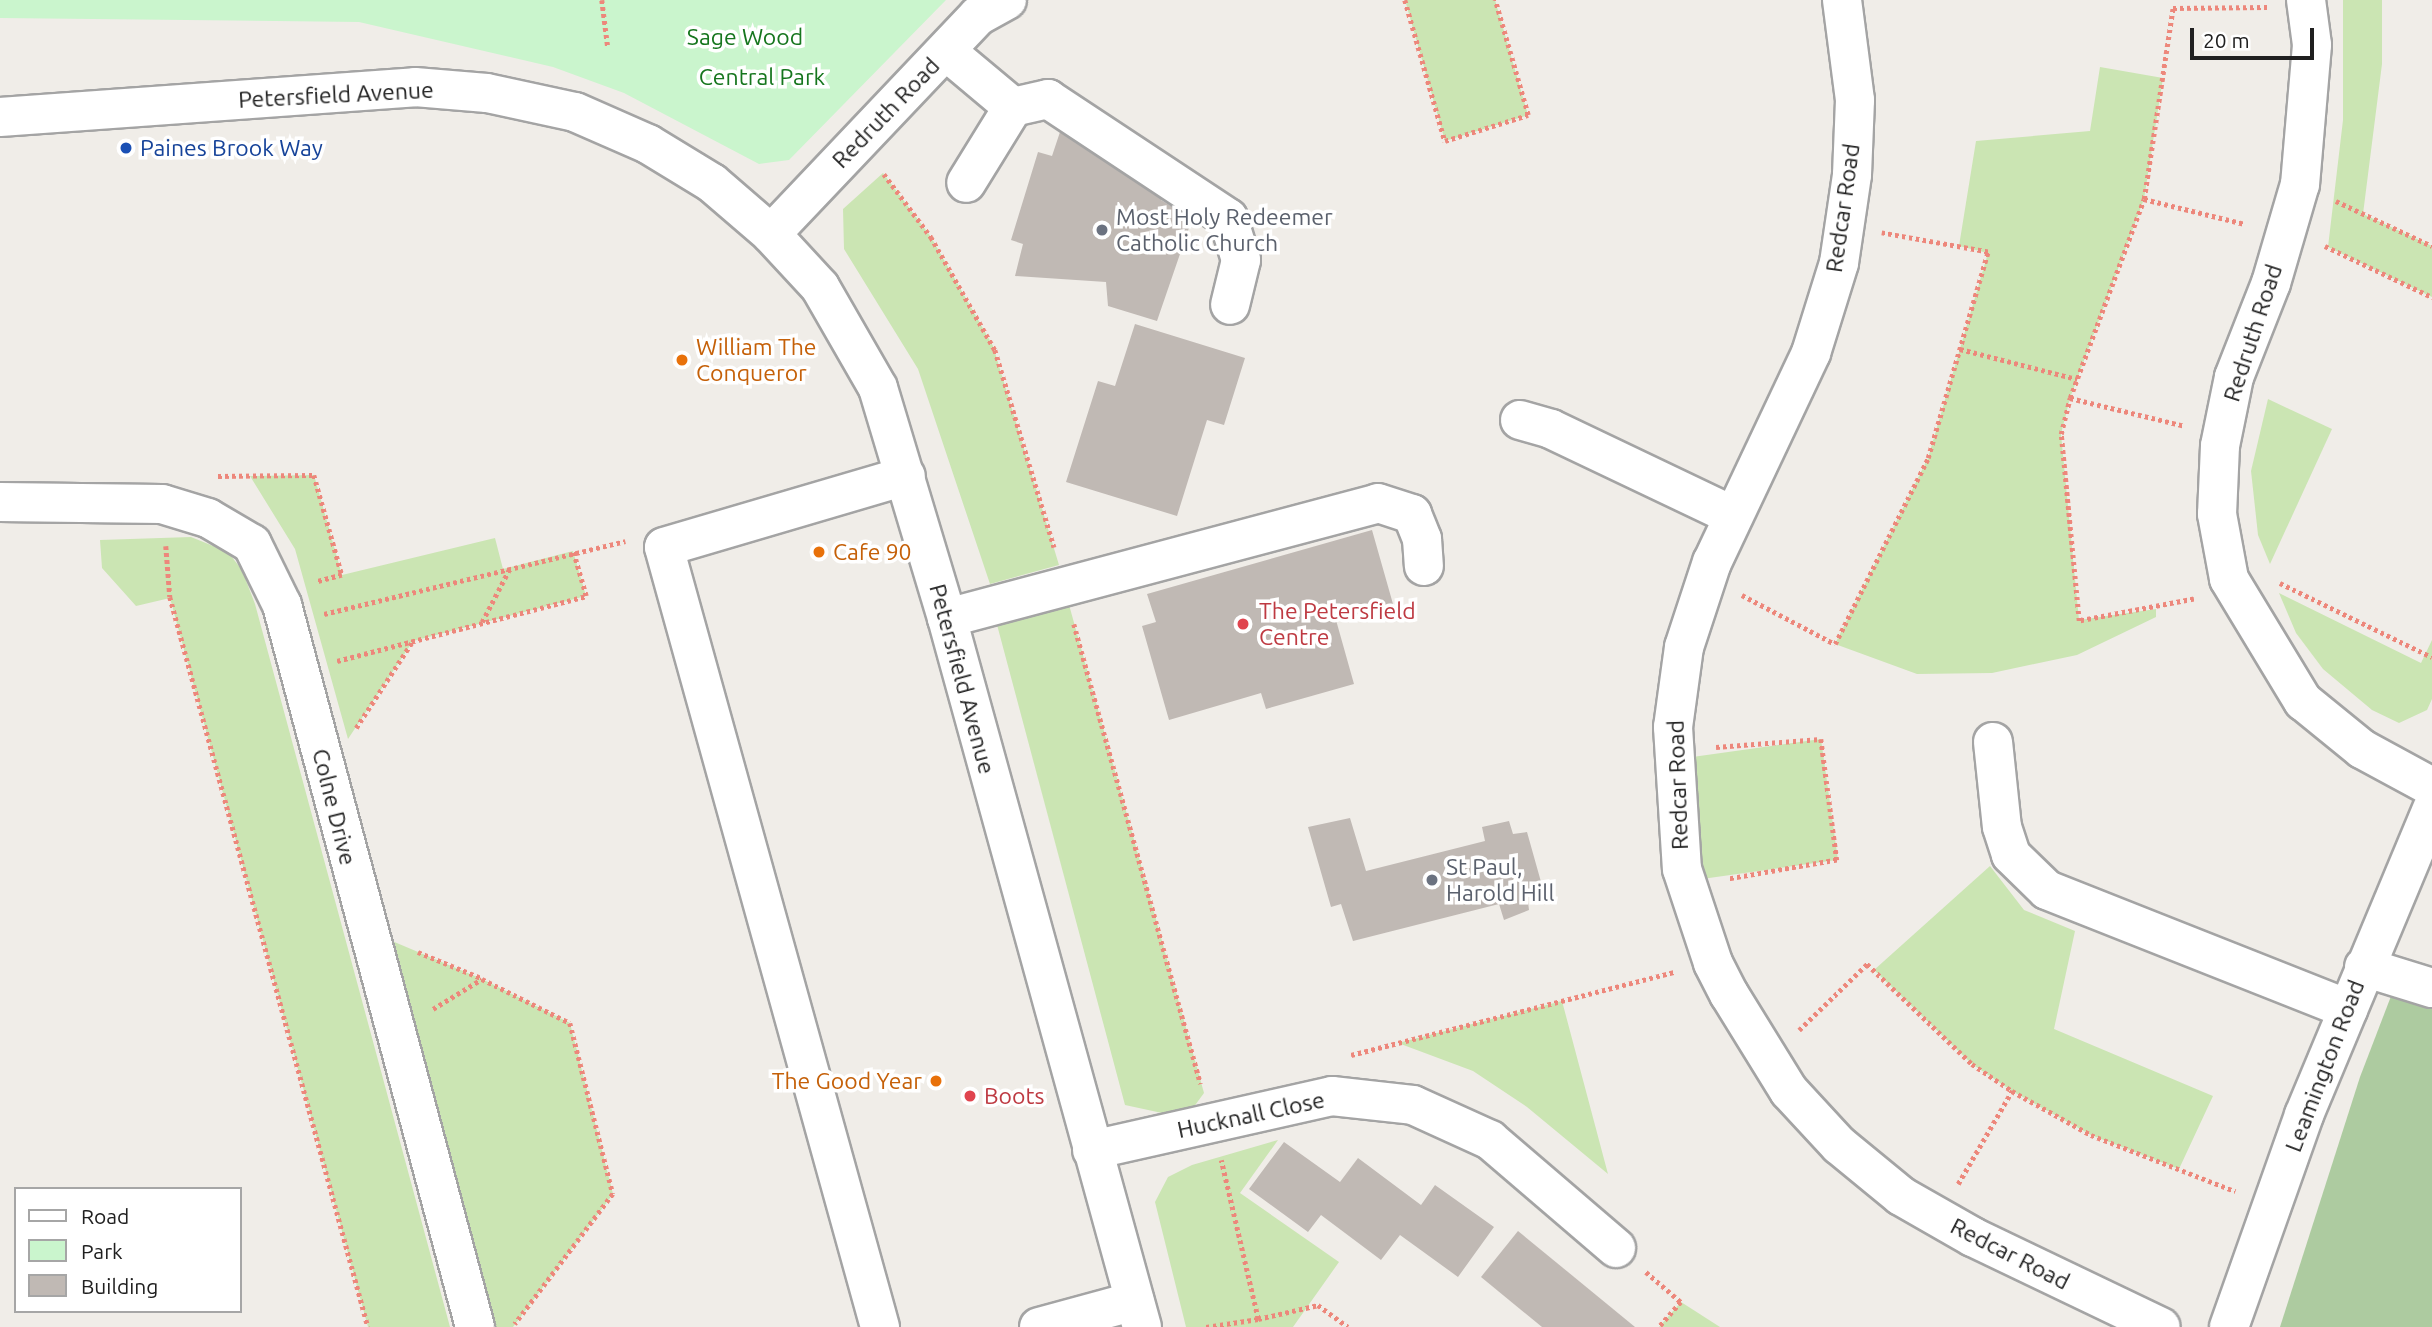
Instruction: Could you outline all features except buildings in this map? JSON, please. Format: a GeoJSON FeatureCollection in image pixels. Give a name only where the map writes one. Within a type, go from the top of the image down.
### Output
{"type":"FeatureCollection","features":[{"type":"Feature","properties":{"kind":"street","name":"Redruth Road"},"geometry":{"type":"LineString","coordinates":[[771,234],[858,139],[978,16],[1007,0]]}},
{"type":"Feature","properties":{"kind":"street","name":"Redcar Road"},"geometry":{"type":"LineString","coordinates":[[1842,0],[1855,100],[1845,226],[1839,263],[1811,353],[1733,516],[1707,577],[1684,648],[1673,751],[1674,802],[1688,886],[1713,962],[1769,1060],[1789,1091],[1839,1145],[1901,1196],[1938,1217],[2039,1272],[2161,1327]]}},
{"type":"Feature","properties":{"kind":"street","name":"Redruth Road"},"geometry":{"type":"LineString","coordinates":[[2306,4],[2312,44],[2300,184],[2234,377],[2222,435],[2217,514],[2235,589],[2303,701],[2361,749],[2432,787]]}},
{"type":"Feature","properties":{"kind":"street"},"geometry":{"type":"LineString","coordinates":[[946,51],[1013,107]]}},
{"type":"Feature","properties":{"kind":"street","name":"Petersfield Avenue"},"geometry":{"type":"LineString","coordinates":[[0,117],[415,86],[487,93],[575,112],[648,145],[712,183],[771,234],[820,287],[878,388],[947,618],[1139,1314]]}},
{"type":"Feature","properties":{"kind":"street"},"geometry":{"type":"LineString","coordinates":[[966,183],[1013,107],[1048,99],[1228,218],[1241,260],[1230,305]]}},
{"type":"Feature","properties":{"kind":"street"},"geometry":{"type":"LineString","coordinates":[[1520,420],[1551,429],[1733,516]]}},
{"type":"Feature","properties":{"kind":"street"},"geometry":{"type":"LineString","coordinates":[[880,1327],[664,547],[906,476]]}},
{"type":"Feature","properties":{"kind":"street","name":"Colne Drive"},"geometry":{"type":"LineString","coordinates":[[0,502],[162,504],[208,519],[252,544],[279,594],[366,930],[475,1327]]}},
{"type":"Feature","properties":{"kind":"street"},"geometry":{"type":"LineString","coordinates":[[947,618],[1064,584],[1378,503],[1412,514],[1422,539],[1424,566]]}},
{"type":"Feature","properties":{"kind":"street"},"geometry":{"type":"LineString","coordinates":[[1993,743],[2002,827],[2011,855],[2048,890],[2348,1009]]}},
{"type":"Feature","properties":{"kind":"street","name":"Leamington Road"},"geometry":{"type":"LineString","coordinates":[[2229,1327],[2272,1205],[2364,967],[2432,809]]}},
{"type":"Feature","properties":{"kind":"street"},"geometry":{"type":"LineString","coordinates":[[2364,967],[2432,988]]}},
{"type":"Feature","properties":{"kind":"street","name":"Hucknall Close"},"geometry":{"type":"LineString","coordinates":[[1092,1150],[1332,1096],[1413,1105],[1490,1140],[1616,1248]]}},
{"type":"Feature","properties":{"kind":"street"},"geometry":{"type":"LineString","coordinates":[[1039,1327],[1139,1314]]}},
{"type":"Feature","properties":{"kind":"path"},"geometry":{"type":"LineString","coordinates":[[601,0],[608,48]]}},
{"type":"Feature","properties":{"kind":"path"},"geometry":{"type":"LineString","coordinates":[[1405,0],[1445,141],[1528,115],[1495,0]]}},
{"type":"Feature","properties":{"kind":"path"},"geometry":{"type":"LineString","coordinates":[[2306,4],[2173,8],[2144,199],[2070,398],[2062,434],[2079,621],[2156,610],[2270,579],[2432,657]]}},
{"type":"Feature","properties":{"kind":"path"},"geometry":{"type":"LineString","coordinates":[[858,139],[931,237],[995,350],[1064,584],[1213,1122],[1258,1319]]}},
{"type":"Feature","properties":{"kind":"path"},"geometry":{"type":"LineString","coordinates":[[2300,184],[2432,246]]}},
{"type":"Feature","properties":{"kind":"path"},"geometry":{"type":"LineString","coordinates":[[2144,199],[2328,247],[2432,297]]}},
{"type":"Feature","properties":{"kind":"path"},"geometry":{"type":"LineString","coordinates":[[1707,577],[1835,644],[1928,458],[1989,252],[1845,226]]}},
{"type":"Feature","properties":{"kind":"path"},"geometry":{"type":"LineString","coordinates":[[1960,349],[2077,379]]}},
{"type":"Feature","properties":{"kind":"path"},"geometry":{"type":"LineString","coordinates":[[2070,398],[2222,435]]}},
{"type":"Feature","properties":{"kind":"path"},"geometry":{"type":"LineString","coordinates":[[162,504],[170,597],[369,1327]]}},
{"type":"Feature","properties":{"kind":"path"},"geometry":{"type":"LineString","coordinates":[[287,623],[618,540],[664,547]]}},
{"type":"Feature","properties":{"kind":"path"},"geometry":{"type":"LineString","coordinates":[[299,671],[586,596],[573,551]]}},
{"type":"Feature","properties":{"kind":"path"},"geometry":{"type":"LineString","coordinates":[[481,623],[510,567]]}},
{"type":"Feature","properties":{"kind":"path"},"geometry":{"type":"LineString","coordinates":[[326,774],[413,641]]}},
{"type":"Feature","properties":{"kind":"path"},"geometry":{"type":"LineString","coordinates":[[1673,751],[1821,739],[1837,860],[1688,886]]}},
{"type":"Feature","properties":{"kind":"path"},"geometry":{"type":"LineString","coordinates":[[366,930],[482,979],[570,1023],[613,1194],[513,1327]]}},
{"type":"Feature","properties":{"kind":"path"},"geometry":{"type":"LineString","coordinates":[[1347,1056],[1713,962]]}},
{"type":"Feature","properties":{"kind":"path"},"geometry":{"type":"LineString","coordinates":[[1769,1060],[1867,964],[1972,1064],[2012,1091],[2091,1135],[2272,1205]]}},
{"type":"Feature","properties":{"kind":"path"},"geometry":{"type":"LineString","coordinates":[[396,1032],[482,979]]}},
{"type":"Feature","properties":{"kind":"path"},"geometry":{"type":"LineString","coordinates":[[1938,1217],[2012,1091]]}},
{"type":"Feature","properties":{"kind":"path"},"geometry":{"type":"LineString","coordinates":[[1616,1248],[1681,1302],[1659,1327]]}},
{"type":"Feature","properties":{"kind":"path"},"geometry":{"type":"LineString","coordinates":[[1206,1327],[1258,1319],[1318,1305],[1348,1327]]}},
{"type":"Feature","properties":{"kind":"green space","name":"Central Park"},"geometry":{"type":"Polygon","coordinates":[[[0,0],[946,0],[789,160],[759,164],[624,93],[553,67],[359,22],[0,18],[0,0]]]}},
{"type":"Feature","properties":{"kind":"green space"},"geometry":{"type":"Polygon","coordinates":[[[1405,0],[1495,0],[1528,115],[1445,141],[1405,0]]]}},
{"type":"Feature","properties":{"kind":"green space"},"geometry":{"type":"Polygon","coordinates":[[[2343,0],[2382,0],[2382,64],[2363,214],[2432,246],[2432,297],[2328,247],[2343,120],[2343,0]]]}},
{"type":"Feature","properties":{"kind":"green space"},"geometry":{"type":"Polygon","coordinates":[[[2100,67],[2163,78],[2144,199],[2070,398],[2061,434],[2079,620],[2156,609],[2156,617],[2077,655],[1992,673],[1917,674],[1835,644],[1928,458],[1988,253],[1959,246],[1976,141],[2090,131],[2100,67]]]}},
{"type":"Feature","properties":{"kind":"green space"},"geometry":{"type":"Polygon","coordinates":[[[883,173],[931,237],[993,346],[1059,565],[990,584],[918,369],[844,249],[843,209],[883,173]]]}},
{"type":"Feature","properties":{"kind":"green space"},"geometry":{"type":"Polygon","coordinates":[[[2268,399],[2332,429],[2270,564],[2258,535],[2251,471],[2268,399]]]}},
{"type":"Feature","properties":{"kind":"green space"},"geometry":{"type":"Polygon","coordinates":[[[314,475],[342,575],[495,538],[503,569],[573,551],[586,596],[413,641],[348,739],[295,549],[250,476],[314,475]]]}},
{"type":"Feature","properties":{"kind":"green space"},"geometry":{"type":"Polygon","coordinates":[[[191,537],[228,552],[242,570],[255,604],[450,1327],[368,1327],[170,598],[136,606],[102,568],[100,540],[191,537]]]}},
{"type":"Feature","properties":{"kind":"green space"},"geometry":{"type":"Polygon","coordinates":[[[2279,593],[2421,663],[2432,640],[2432,699],[2427,710],[2399,723],[2372,710],[2323,669],[2296,633],[2279,593]]]}},
{"type":"Feature","properties":{"kind":"green space"},"geometry":{"type":"Polygon","coordinates":[[[1068,601],[1204,1093],[1193,1108],[1162,1113],[1125,1105],[996,621],[1068,601]]]}},
{"type":"Feature","properties":{"kind":"green space"},"geometry":{"type":"Polygon","coordinates":[[[1821,739],[1838,860],[1691,880],[1674,760],[1821,739]]]}},
{"type":"Feature","properties":{"kind":"green space"},"geometry":{"type":"Polygon","coordinates":[[[1990,866],[2024,910],[2075,931],[2054,1029],[2213,1096],[2179,1169],[2091,1135],[2012,1091],[1972,1064],[1874,970],[1990,866]]]}},
{"type":"Feature","properties":{"kind":"green space"},"geometry":{"type":"Polygon","coordinates":[[[366,930],[482,979],[570,1023],[613,1194],[513,1327],[475,1327],[366,930]]]}},
{"type":"Feature","properties":{"kind":"green space"},"geometry":{"type":"Polygon","coordinates":[[[2398,978],[2432,988],[2432,1327],[2280,1327],[2360,1077],[2398,978]]]}},
{"type":"Feature","properties":{"kind":"green space"},"geometry":{"type":"Polygon","coordinates":[[[1562,1001],[1608,1174],[1527,1107],[1473,1071],[1398,1043],[1562,1001]]]}},
{"type":"Feature","properties":{"kind":"green space"},"geometry":{"type":"Polygon","coordinates":[[[1278,1140],[1240,1193],[1339,1262],[1293,1327],[1186,1327],[1155,1202],[1168,1177],[1192,1165],[1278,1140]]]}},
{"type":"Feature","properties":{"kind":"green space"},"geometry":{"type":"Polygon","coordinates":[[[1681,1302],[1720,1327],[1659,1327],[1681,1302]]]}},
{"type":"Feature","properties":{"kind":"place","name":"Paines Brook Way"},"geometry":{"type":"Point","coordinates":[126,148]}},
{"type":"Feature","properties":{"kind":"place","name":"Most Holy Redeemer Catholic Church"},"geometry":{"type":"Point","coordinates":[1102,230]}},
{"type":"Feature","properties":{"kind":"place","name":"William The Conqueror"},"geometry":{"type":"Point","coordinates":[682,360]}},
{"type":"Feature","properties":{"kind":"place","name":"Cafe 90"},"geometry":{"type":"Point","coordinates":[819,552]}},
{"type":"Feature","properties":{"kind":"place","name":"The Petersfield Centre"},"geometry":{"type":"Point","coordinates":[1243,624]}},
{"type":"Feature","properties":{"kind":"place","name":"St Paul, Harold Hill"},"geometry":{"type":"Point","coordinates":[1432,880]}},
{"type":"Feature","properties":{"kind":"place","name":"The Good Year"},"geometry":{"type":"Point","coordinates":[936,1081]}},
{"type":"Feature","properties":{"kind":"place","name":"Boots"},"geometry":{"type":"Point","coordinates":[970,1096]}},
{"type":"Feature","properties":{"kind":"park label","name":"Sage Wood"},"geometry":{"type":"Point","coordinates":[745,37]}}]}
